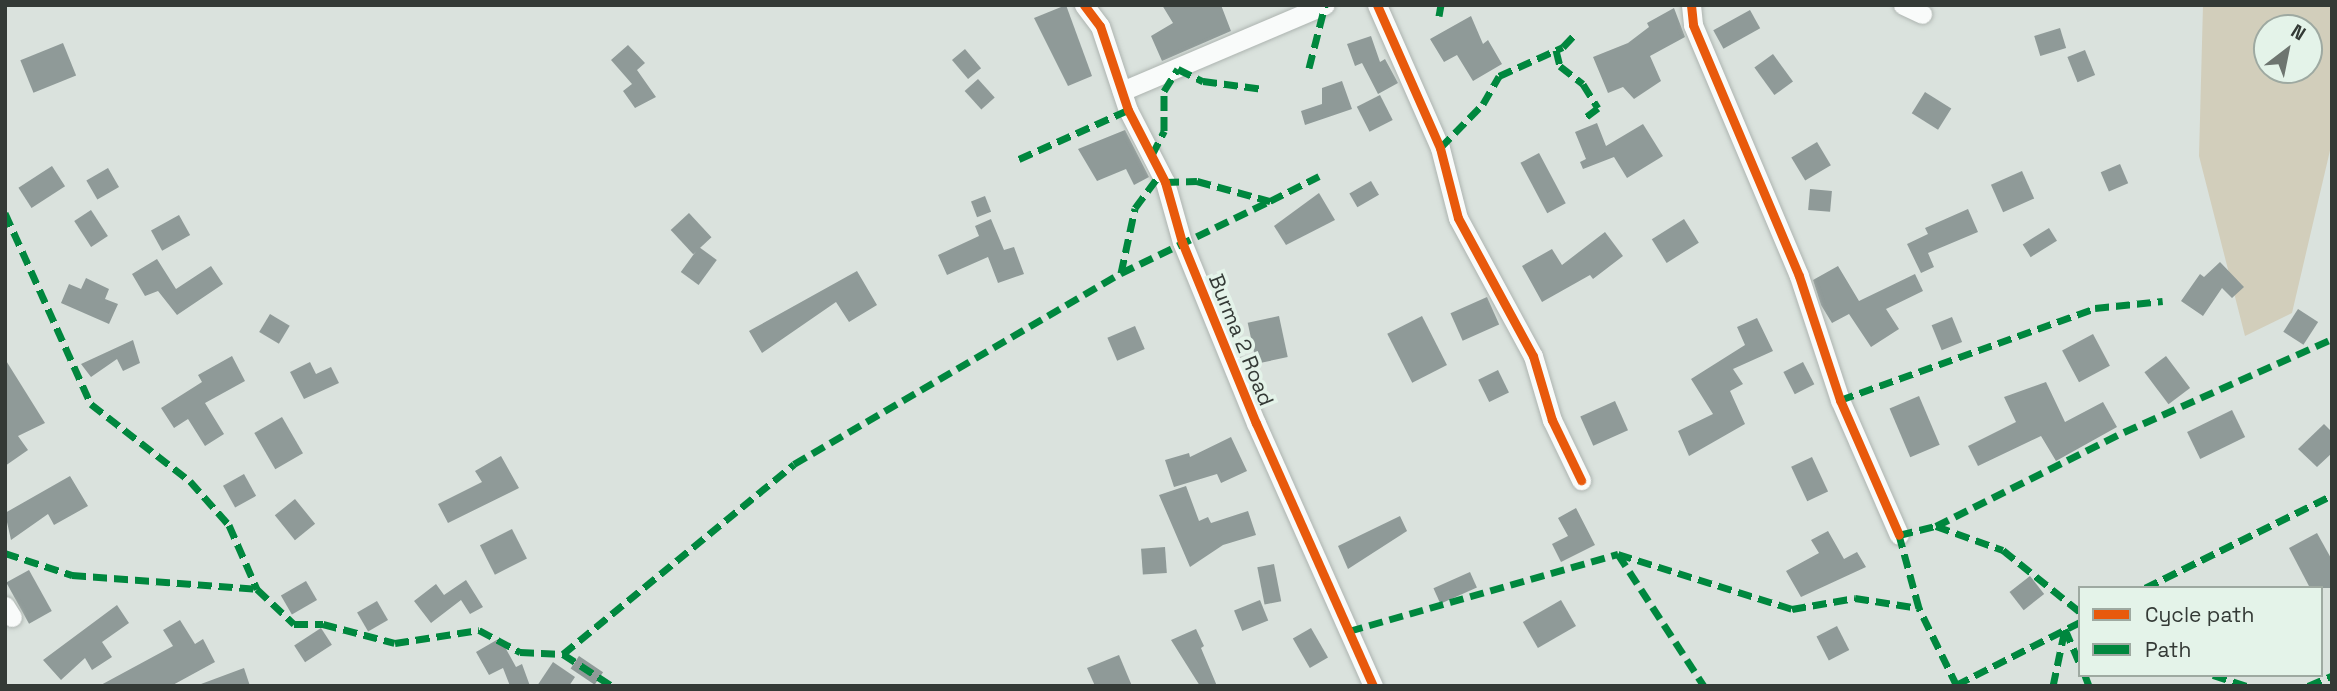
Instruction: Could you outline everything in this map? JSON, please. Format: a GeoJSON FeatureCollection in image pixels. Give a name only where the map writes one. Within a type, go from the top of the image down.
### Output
{"type":"FeatureCollection","features":[{"type":"Feature","properties":{"kind":"street","name":"Burma 2 Road"},"geometry":{"type":"LineString","coordinates":[[1084,5],[1100,26],[1122,91],[1165,182],[1182,242],[1266,446],[1373,686]]}},
{"type":"Feature","properties":{"kind":"street"},"geometry":{"type":"LineString","coordinates":[[1122,91],[1325,5]]}},
{"type":"Feature","properties":{"kind":"street"},"geometry":{"type":"LineString","coordinates":[[1377,5],[1420,98],[1458,218],[1533,356],[1552,420],[1581,480]]}},
{"type":"Feature","properties":{"kind":"street"},"geometry":{"type":"LineString","coordinates":[[1691,5],[1693,25],[1799,276],[1840,400],[1899,535]]}},
{"type":"Feature","properties":{"kind":"street"},"geometry":{"type":"LineString","coordinates":[[1903,5],[1922,14]]}},
{"type":"Feature","properties":{"kind":"shaded area"},"geometry":{"type":"Polygon","coordinates":[[[2203,5],[2332,5],[2332,142],[2292,313],[2245,336],[2199,156],[2203,5]]]}},
{"type":"Feature","properties":{"kind":"building"},"geometry":{"type":"Polygon","coordinates":[[[1066,5],[1092,76],[1068,86],[1034,18],[1066,5]]]}},
{"type":"Feature","properties":{"kind":"building"},"geometry":{"type":"Polygon","coordinates":[[[1162,5],[1221,5],[1231,31],[1162,61],[1151,36],[1173,23],[1162,5]]]}},
{"type":"Feature","properties":{"kind":"building"},"geometry":{"type":"Polygon","coordinates":[[[1674,8],[1685,37],[1650,56],[1661,81],[1634,99],[1623,87],[1608,93],[1593,57],[1628,43],[1649,27],[1647,23],[1674,8]]]}},
{"type":"Feature","properties":{"kind":"building"},"geometry":{"type":"Polygon","coordinates":[[[1750,10],[1760,28],[1723,49],[1713,30],[1750,10]]]}},
{"type":"Feature","properties":{"kind":"building"},"geometry":{"type":"Polygon","coordinates":[[[1471,16],[1483,44],[1488,40],[1502,64],[1473,81],[1457,55],[1444,62],[1430,39],[1471,16]]]}},
{"type":"Feature","properties":{"kind":"building"},"geometry":{"type":"Polygon","coordinates":[[[2060,28],[2066,48],[2040,56],[2034,36],[2060,28]]]}},
{"type":"Feature","properties":{"kind":"building"},"geometry":{"type":"Polygon","coordinates":[[[1371,36],[1380,62],[1385,59],[1398,83],[1378,94],[1362,63],[1355,66],[1347,44],[1371,36]]]}},
{"type":"Feature","properties":{"kind":"building"},"geometry":{"type":"Polygon","coordinates":[[[63,43],[76,75],[33,93],[20,60],[63,43]]]}},
{"type":"Feature","properties":{"kind":"building"},"geometry":{"type":"Polygon","coordinates":[[[628,45],[645,63],[637,70],[656,97],[635,108],[623,91],[632,84],[611,60],[628,45]]]}},
{"type":"Feature","properties":{"kind":"building"},"geometry":{"type":"Polygon","coordinates":[[[965,49],[981,68],[968,79],[952,60],[965,49]]]}},
{"type":"Feature","properties":{"kind":"building"},"geometry":{"type":"Polygon","coordinates":[[[2085,50],[2095,75],[2077,82],[2067,57],[2085,50]]]}},
{"type":"Feature","properties":{"kind":"building"},"geometry":{"type":"Polygon","coordinates":[[[1773,54],[1793,82],[1774,95],[1754,68],[1773,54]]]}},
{"type":"Feature","properties":{"kind":"building"},"geometry":{"type":"Polygon","coordinates":[[[978,79],[995,98],[981,110],[965,91],[978,79]]]}},
{"type":"Feature","properties":{"kind":"building"},"geometry":{"type":"Polygon","coordinates":[[[1342,81],[1352,109],[1305,125],[1301,111],[1322,104],[1322,88],[1342,81]]]}},
{"type":"Feature","properties":{"kind":"building"},"geometry":{"type":"Polygon","coordinates":[[[1925,92],[1951,108],[1938,130],[1912,113],[1925,92]]]}},
{"type":"Feature","properties":{"kind":"building"},"geometry":{"type":"Polygon","coordinates":[[[1380,95],[1393,120],[1370,132],[1357,107],[1380,95]]]}},
{"type":"Feature","properties":{"kind":"building"},"geometry":{"type":"Polygon","coordinates":[[[1597,123],[1606,146],[1643,124],[1663,156],[1627,178],[1614,157],[1583,169],[1580,162],[1586,159],[1575,132],[1597,123]]]}},
{"type":"Feature","properties":{"kind":"building"},"geometry":{"type":"Polygon","coordinates":[[[1125,130],[1149,177],[1134,185],[1126,169],[1097,181],[1078,149],[1125,130]]]}},
{"type":"Feature","properties":{"kind":"building"},"geometry":{"type":"Polygon","coordinates":[[[1817,142],[1831,165],[1805,181],[1791,157],[1817,142]]]}},
{"type":"Feature","properties":{"kind":"building"},"geometry":{"type":"Polygon","coordinates":[[[1539,153],[1566,203],[1547,213],[1520,163],[1539,153]]]}},
{"type":"Feature","properties":{"kind":"building"},"geometry":{"type":"Polygon","coordinates":[[[2120,164],[2128,183],[2109,192],[2101,172],[2120,164]]]}},
{"type":"Feature","properties":{"kind":"building"},"geometry":{"type":"Polygon","coordinates":[[[52,166],[65,186],[32,208],[18,188],[52,166]]]}},
{"type":"Feature","properties":{"kind":"building"},"geometry":{"type":"Polygon","coordinates":[[[108,168],[119,187],[97,200],[86,180],[108,168]]]}},
{"type":"Feature","properties":{"kind":"building"},"geometry":{"type":"Polygon","coordinates":[[[2022,171],[2034,198],[2003,212],[1991,185],[2022,171]]]}},
{"type":"Feature","properties":{"kind":"building"},"geometry":{"type":"Polygon","coordinates":[[[1371,181],[1379,195],[1357,207],[1349,194],[1371,181]]]}},
{"type":"Feature","properties":{"kind":"building"},"geometry":{"type":"Polygon","coordinates":[[[1810,189],[1832,191],[1830,212],[1808,210],[1810,189]]]}},
{"type":"Feature","properties":{"kind":"building"},"geometry":{"type":"Polygon","coordinates":[[[1319,193],[1335,220],[1286,245],[1274,226],[1319,193]]]}},
{"type":"Feature","properties":{"kind":"building"},"geometry":{"type":"Polygon","coordinates":[[[985,196],[991,212],[977,217],[971,201],[985,196]]]}},
{"type":"Feature","properties":{"kind":"building"},"geometry":{"type":"Polygon","coordinates":[[[1968,209],[1978,232],[1928,253],[1934,267],[1921,273],[1907,244],[1928,234],[1925,228],[1968,209]]]}},
{"type":"Feature","properties":{"kind":"building"},"geometry":{"type":"Polygon","coordinates":[[[91,210],[108,236],[91,247],[74,221],[91,210]]]}},
{"type":"Feature","properties":{"kind":"building"},"geometry":{"type":"Polygon","coordinates":[[[689,213],[712,237],[693,254],[671,230],[689,213]]]}},
{"type":"Feature","properties":{"kind":"building"},"geometry":{"type":"Polygon","coordinates":[[[179,215],[190,235],[162,251],[151,231],[179,215]]]}},
{"type":"Feature","properties":{"kind":"building"},"geometry":{"type":"Polygon","coordinates":[[[991,219],[1004,250],[1014,247],[1024,274],[998,283],[988,257],[947,275],[938,255],[979,236],[975,226],[991,219]]]}},
{"type":"Feature","properties":{"kind":"building"},"geometry":{"type":"Polygon","coordinates":[[[1684,219],[1699,243],[1667,263],[1652,239],[1684,219]]]}},
{"type":"Feature","properties":{"kind":"building"},"geometry":{"type":"Polygon","coordinates":[[[2049,228],[2057,241],[2031,257],[2023,244],[2049,228]]]}},
{"type":"Feature","properties":{"kind":"building"},"geometry":{"type":"Polygon","coordinates":[[[1605,232],[1623,256],[1593,279],[1590,275],[1542,302],[1522,266],[1552,249],[1562,265],[1605,232]]]}},
{"type":"Feature","properties":{"kind":"building"},"geometry":{"type":"Polygon","coordinates":[[[699,247],[717,260],[699,285],[681,272],[699,247]]]}},
{"type":"Feature","properties":{"kind":"building"},"geometry":{"type":"Polygon","coordinates":[[[157,259],[176,289],[211,266],[223,284],[177,315],[158,291],[145,296],[132,274],[157,259]]]}},
{"type":"Feature","properties":{"kind":"building"},"geometry":{"type":"Polygon","coordinates":[[[2220,262],[2244,287],[2232,298],[2222,288],[2203,316],[2181,301],[2200,274],[2204,277],[2220,262]]]}},
{"type":"Feature","properties":{"kind":"building"},"geometry":{"type":"Polygon","coordinates":[[[1838,266],[1859,301],[1915,274],[1923,291],[1886,309],[1899,329],[1871,347],[1849,314],[1832,323],[1821,305],[1813,280],[1838,266]]]}},
{"type":"Feature","properties":{"kind":"building"},"geometry":{"type":"Polygon","coordinates":[[[857,271],[877,305],[849,322],[836,302],[762,353],[749,331],[857,271]]]}},
{"type":"Feature","properties":{"kind":"building"},"geometry":{"type":"Polygon","coordinates":[[[86,278],[109,289],[105,299],[118,304],[109,324],[61,303],[69,284],[81,289],[86,278]]]}},
{"type":"Feature","properties":{"kind":"building"},"geometry":{"type":"Polygon","coordinates":[[[1487,297],[1499,324],[1463,341],[1450,313],[1487,297]]]}},
{"type":"Feature","properties":{"kind":"building"},"geometry":{"type":"Polygon","coordinates":[[[2298,309],[2318,322],[2303,345],[2283,332],[2298,309]]]}},
{"type":"Feature","properties":{"kind":"building"},"geometry":{"type":"Polygon","coordinates":[[[270,314],[290,326],[279,344],[259,332],[270,314]]]}},
{"type":"Feature","properties":{"kind":"building"},"geometry":{"type":"Polygon","coordinates":[[[1279,316],[1288,357],[1256,364],[1248,323],[1279,316]]]}},
{"type":"Feature","properties":{"kind":"building"},"geometry":{"type":"Polygon","coordinates":[[[1422,316],[1447,365],[1412,383],[1387,334],[1422,316]]]}},
{"type":"Feature","properties":{"kind":"building"},"geometry":{"type":"Polygon","coordinates":[[[1952,317],[1962,342],[1942,350],[1932,325],[1952,317]]]}},
{"type":"Feature","properties":{"kind":"building"},"geometry":{"type":"Polygon","coordinates":[[[1757,318],[1773,351],[1733,369],[1743,384],[1730,391],[1745,424],[1689,456],[1678,431],[1713,414],[1691,379],[1745,345],[1737,327],[1757,318]]]}},
{"type":"Feature","properties":{"kind":"building"},"geometry":{"type":"Polygon","coordinates":[[[1135,326],[1145,349],[1117,361],[1107,338],[1135,326]]]}},
{"type":"Feature","properties":{"kind":"building"},"geometry":{"type":"Polygon","coordinates":[[[2093,334],[2110,366],[2079,382],[2062,350],[2093,334]]]}},
{"type":"Feature","properties":{"kind":"building"},"geometry":{"type":"Polygon","coordinates":[[[133,340],[140,363],[123,371],[117,359],[91,377],[81,364],[133,340]]]}},
{"type":"Feature","properties":{"kind":"building"},"geometry":{"type":"Polygon","coordinates":[[[232,356],[245,381],[205,403],[224,434],[205,446],[188,419],[174,428],[161,408],[202,382],[198,375],[232,356]]]}},
{"type":"Feature","properties":{"kind":"building"},"geometry":{"type":"Polygon","coordinates":[[[2166,356],[2190,388],[2169,404],[2144,372],[2166,356]]]}},
{"type":"Feature","properties":{"kind":"building"},"geometry":{"type":"Polygon","coordinates":[[[5,359],[45,423],[18,436],[28,450],[5,466],[5,359]]]}},
{"type":"Feature","properties":{"kind":"building"},"geometry":{"type":"Polygon","coordinates":[[[310,362],[316,374],[331,367],[339,383],[304,399],[290,372],[310,362]]]}},
{"type":"Feature","properties":{"kind":"building"},"geometry":{"type":"Polygon","coordinates":[[[1803,362],[1814,384],[1795,394],[1783,372],[1803,362]]]}},
{"type":"Feature","properties":{"kind":"building"},"geometry":{"type":"Polygon","coordinates":[[[1498,370],[1509,392],[1489,402],[1478,380],[1498,370]]]}},
{"type":"Feature","properties":{"kind":"building"},"geometry":{"type":"Polygon","coordinates":[[[2046,382],[2065,422],[2103,402],[2117,427],[2056,461],[2041,436],[1978,466],[1968,446],[2016,422],[2004,397],[2046,382]]]}},
{"type":"Feature","properties":{"kind":"building"},"geometry":{"type":"Polygon","coordinates":[[[1919,396],[1940,445],[1910,457],[1890,409],[1919,396]]]}},
{"type":"Feature","properties":{"kind":"building"},"geometry":{"type":"Polygon","coordinates":[[[1615,401],[1628,430],[1593,446],[1580,416],[1615,401]]]}},
{"type":"Feature","properties":{"kind":"building"},"geometry":{"type":"Polygon","coordinates":[[[2232,410],[2245,437],[2200,459],[2187,432],[2232,410]]]}},
{"type":"Feature","properties":{"kind":"building"},"geometry":{"type":"Polygon","coordinates":[[[282,417],[303,453],[275,469],[254,433],[282,417]]]}},
{"type":"Feature","properties":{"kind":"building"},"geometry":{"type":"Polygon","coordinates":[[[2324,424],[2332,432],[2332,453],[2317,467],[2298,449],[2324,424]]]}},
{"type":"Feature","properties":{"kind":"building"},"geometry":{"type":"Polygon","coordinates":[[[1231,437],[1247,471],[1221,483],[1217,474],[1174,487],[1165,460],[1189,453],[1190,457],[1231,437]]]}},
{"type":"Feature","properties":{"kind":"building"},"geometry":{"type":"Polygon","coordinates":[[[501,456],[519,488],[448,523],[438,504],[482,482],[475,471],[501,456]]]}},
{"type":"Feature","properties":{"kind":"building"},"geometry":{"type":"Polygon","coordinates":[[[1812,457],[1828,491],[1807,501],[1791,467],[1812,457]]]}},
{"type":"Feature","properties":{"kind":"building"},"geometry":{"type":"Polygon","coordinates":[[[244,474],[256,496],[235,508],[223,486],[244,474]]]}},
{"type":"Feature","properties":{"kind":"building"},"geometry":{"type":"Polygon","coordinates":[[[70,476],[88,506],[54,525],[48,514],[11,540],[5,513],[70,476]]]}},
{"type":"Feature","properties":{"kind":"building"},"geometry":{"type":"Polygon","coordinates":[[[1186,486],[1199,521],[1208,517],[1211,523],[1248,511],[1256,535],[1223,545],[1190,567],[1159,495],[1186,486]]]}},
{"type":"Feature","properties":{"kind":"building"},"geometry":{"type":"Polygon","coordinates":[[[295,499],[315,524],[295,540],[275,515],[295,499]]]}},
{"type":"Feature","properties":{"kind":"building"},"geometry":{"type":"Polygon","coordinates":[[[1576,508],[1595,545],[1561,562],[1552,544],[1568,536],[1558,518],[1576,508]]]}},
{"type":"Feature","properties":{"kind":"building"},"geometry":{"type":"Polygon","coordinates":[[[1400,516],[1407,531],[1348,569],[1338,546],[1400,516]]]}},
{"type":"Feature","properties":{"kind":"building"},"geometry":{"type":"Polygon","coordinates":[[[512,529],[527,558],[495,575],[480,545],[512,529]]]}},
{"type":"Feature","properties":{"kind":"building"},"geometry":{"type":"Polygon","coordinates":[[[1828,531],[1844,559],[1857,552],[1866,567],[1801,597],[1786,571],[1819,553],[1811,540],[1828,531]]]}},
{"type":"Feature","properties":{"kind":"building"},"geometry":{"type":"Polygon","coordinates":[[[2317,533],[2332,560],[2332,588],[2309,586],[2289,548],[2317,533]]]}},
{"type":"Feature","properties":{"kind":"building"},"geometry":{"type":"Polygon","coordinates":[[[1165,547],[1167,573],[1143,575],[1141,549],[1165,547]]]}},
{"type":"Feature","properties":{"kind":"building"},"geometry":{"type":"Polygon","coordinates":[[[1274,564],[1281,601],[1265,605],[1257,567],[1274,564]]]}},
{"type":"Feature","properties":{"kind":"building"},"geometry":{"type":"Polygon","coordinates":[[[29,570],[52,611],[29,624],[6,583],[29,570]]]}},
{"type":"Feature","properties":{"kind":"building"},"geometry":{"type":"Polygon","coordinates":[[[1470,572],[1477,588],[1440,604],[1433,588],[1470,572]]]}},
{"type":"Feature","properties":{"kind":"building"},"geometry":{"type":"Polygon","coordinates":[[[2030,576],[2044,594],[2024,610],[2010,592],[2030,576]]]}},
{"type":"Feature","properties":{"kind":"building"},"geometry":{"type":"Polygon","coordinates":[[[466,580],[483,607],[470,614],[461,600],[431,623],[414,601],[436,584],[444,595],[466,580]]]}},
{"type":"Feature","properties":{"kind":"building"},"geometry":{"type":"Polygon","coordinates":[[[306,581],[317,600],[292,615],[281,596],[306,581]]]}},
{"type":"Feature","properties":{"kind":"building"},"geometry":{"type":"Polygon","coordinates":[[[1260,600],[1268,620],[1242,631],[1234,610],[1260,600]]]}},
{"type":"Feature","properties":{"kind":"building"},"geometry":{"type":"Polygon","coordinates":[[[1561,600],[1576,626],[1538,648],[1523,622],[1561,600]]]}},
{"type":"Feature","properties":{"kind":"building"},"geometry":{"type":"Polygon","coordinates":[[[377,601],[388,620],[368,632],[357,612],[377,601]]]}},
{"type":"Feature","properties":{"kind":"building"},"geometry":{"type":"Polygon","coordinates":[[[117,605],[129,623],[102,642],[112,657],[92,670],[85,658],[61,680],[43,660],[117,605]]]}},
{"type":"Feature","properties":{"kind":"building"},"geometry":{"type":"Polygon","coordinates":[[[180,620],[195,644],[203,639],[215,662],[171,686],[99,686],[173,646],[163,630],[180,620]]]}},
{"type":"Feature","properties":{"kind":"building"},"geometry":{"type":"Polygon","coordinates":[[[1837,626],[1849,650],[1829,660],[1817,636],[1837,626]]]}},
{"type":"Feature","properties":{"kind":"building"},"geometry":{"type":"Polygon","coordinates":[[[321,628],[332,645],[305,662],[294,645],[321,628]]]}},
{"type":"Feature","properties":{"kind":"building"},"geometry":{"type":"Polygon","coordinates":[[[1311,628],[1328,657],[1310,668],[1293,638],[1311,628]]]}},
{"type":"Feature","properties":{"kind":"building"},"geometry":{"type":"Polygon","coordinates":[[[1196,629],[1217,686],[1200,686],[1171,640],[1196,629]]]}},
{"type":"Feature","properties":{"kind":"building"},"geometry":{"type":"Polygon","coordinates":[[[500,638],[516,667],[522,664],[530,686],[510,686],[503,668],[489,675],[476,652],[500,638]]]}},
{"type":"Feature","properties":{"kind":"building"},"geometry":{"type":"Polygon","coordinates":[[[1119,655],[1132,686],[1095,686],[1087,668],[1119,655]]]}},
{"type":"Feature","properties":{"kind":"building"},"geometry":{"type":"Polygon","coordinates":[[[579,656],[603,672],[595,685],[571,668],[579,656]]]}},
{"type":"Feature","properties":{"kind":"building"},"geometry":{"type":"Polygon","coordinates":[[[553,662],[575,677],[569,686],[537,686],[553,662]]]}},
{"type":"Feature","properties":{"kind":"building"},"geometry":{"type":"Polygon","coordinates":[[[244,668],[250,686],[201,686],[201,684],[244,668]]]}},
{"type":"Feature","properties":{"kind":"marked path"},"geometry":{"type":"LineString","coordinates":[[1309,68],[1325,5]]}},
{"type":"Feature","properties":{"kind":"marked path"},"geometry":{"type":"LineString","coordinates":[[1439,16],[1441,5]]}},
{"type":"Feature","properties":{"kind":"marked path"},"geometry":{"type":"LineString","coordinates":[[1440,148],[1483,104],[1499,76],[1563,47],[1575,34]]}},
{"type":"Feature","properties":{"kind":"marked path"},"geometry":{"type":"LineString","coordinates":[[1556,50],[1560,66],[1583,84],[1598,108],[1582,120]]}},
{"type":"Feature","properties":{"kind":"marked path"},"geometry":{"type":"LineString","coordinates":[[1152,155],[1164,131],[1164,91],[1178,69],[1203,81],[1263,89]]}},
{"type":"Feature","properties":{"kind":"marked path"},"geometry":{"type":"LineString","coordinates":[[1019,159],[1128,110]]}},
{"type":"Feature","properties":{"kind":"marked path"},"geometry":{"type":"LineString","coordinates":[[1121,273],[1135,208],[1161,173]]}},
{"type":"Feature","properties":{"kind":"marked path"},"geometry":{"type":"LineString","coordinates":[[1165,182],[1197,181],[1270,201],[1319,176]]}},
{"type":"Feature","properties":{"kind":"marked path"},"geometry":{"type":"LineString","coordinates":[[5,553],[72,575],[257,589],[294,624],[323,624],[395,643],[479,630],[520,652],[563,654],[794,464],[1121,273],[1270,201]]}},
{"type":"Feature","properties":{"kind":"marked path"},"geometry":{"type":"LineString","coordinates":[[5,213],[91,404],[190,481],[229,525],[257,589]]}},
{"type":"Feature","properties":{"kind":"marked path"},"geometry":{"type":"LineString","coordinates":[[1840,400],[2095,308],[2163,301]]}},
{"type":"Feature","properties":{"kind":"marked path"},"geometry":{"type":"LineString","coordinates":[[1957,686],[1919,608],[1899,535],[1936,526],[2124,432],[2332,339]]}},
{"type":"Feature","properties":{"kind":"marked path"},"geometry":{"type":"LineString","coordinates":[[2149,586],[2332,495]]}},
{"type":"Feature","properties":{"kind":"marked path"},"geometry":{"type":"LineString","coordinates":[[1936,526],[2003,550],[2078,610]]}},
{"type":"Feature","properties":{"kind":"marked path"},"geometry":{"type":"LineString","coordinates":[[1618,554],[1792,609],[1855,598],[1919,608]]}},
{"type":"Feature","properties":{"kind":"marked path"},"geometry":{"type":"LineString","coordinates":[[1349,631],[1618,554],[1704,686]]}},
{"type":"Feature","properties":{"kind":"marked path"},"geometry":{"type":"LineString","coordinates":[[1956,685],[2078,623]]}},
{"type":"Feature","properties":{"kind":"marked path"},"geometry":{"type":"LineString","coordinates":[[2065,629],[2078,659]]}},
{"type":"Feature","properties":{"kind":"marked path"},"geometry":{"type":"LineString","coordinates":[[2053,686],[2065,629]]}},
{"type":"Feature","properties":{"kind":"marked path"},"geometry":{"type":"LineString","coordinates":[[563,654],[612,686]]}},
{"type":"Feature","properties":{"kind":"marked path"},"geometry":{"type":"LineString","coordinates":[[2308,686],[2332,676]]}},
{"type":"Feature","properties":{"kind":"marked path"},"geometry":{"type":"LineString","coordinates":[[2086,677],[2089,686]]}},
{"type":"Feature","properties":{"kind":"marked path"},"geometry":{"type":"LineString","coordinates":[[2219,677],[2246,686]]}},
{"type":"Feature","properties":{"kind":"cycle path"},"geometry":{"type":"LineString","coordinates":[[1084,5],[1100,26],[1128,110],[1165,182],[1182,242],[1256,423],[1373,686]]}},
{"type":"Feature","properties":{"kind":"cycle path"},"geometry":{"type":"LineString","coordinates":[[1377,5],[1440,148],[1458,218],[1533,356],[1552,420],[1581,480]]}},
{"type":"Feature","properties":{"kind":"cycle path"},"geometry":{"type":"LineString","coordinates":[[1691,5],[1693,25],[1799,276],[1840,400],[1899,535]]}}]}
